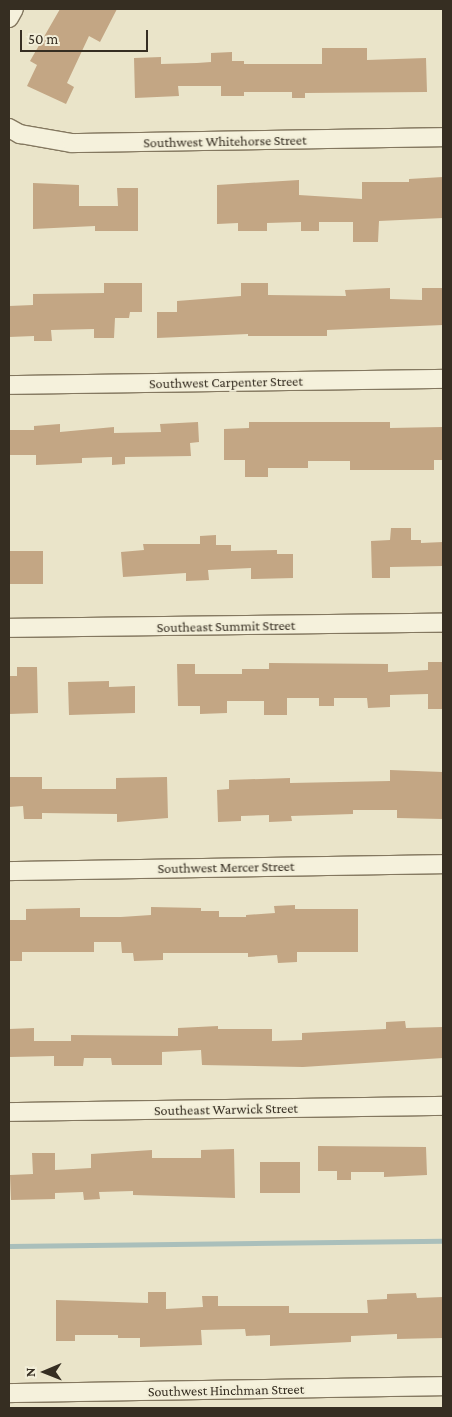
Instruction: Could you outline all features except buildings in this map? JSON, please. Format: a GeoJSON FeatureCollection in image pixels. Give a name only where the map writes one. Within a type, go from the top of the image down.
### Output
{"type":"FeatureCollection","features":[{"type":"Feature","properties":{"kind":"street"},"geometry":{"type":"LineString","coordinates":[[9,18],[14,9]]}},
{"type":"Feature","properties":{"kind":"street","name":"Southwest Whitehorse Street"},"geometry":{"type":"LineString","coordinates":[[9,128],[20,134],[72,143],[443,137]]}},
{"type":"Feature","properties":{"kind":"street","name":"Southwest Carpenter Street"},"geometry":{"type":"LineString","coordinates":[[9,385],[443,379]]}},
{"type":"Feature","properties":{"kind":"street","name":"Southeast Summit Street"},"geometry":{"type":"LineString","coordinates":[[9,628],[443,623]]}},
{"type":"Feature","properties":{"kind":"street","name":"Southwest Mercer Street"},"geometry":{"type":"LineString","coordinates":[[9,871],[443,864]]}},
{"type":"Feature","properties":{"kind":"street","name":"Southeast Warwick Street"},"geometry":{"type":"LineString","coordinates":[[9,1112],[443,1106]]}},
{"type":"Feature","properties":{"kind":"street","name":"Southwest Hinchman Street"},"geometry":{"type":"LineString","coordinates":[[9,1393],[443,1386]]}},
{"type":"Feature","properties":{"kind":"waterway"},"geometry":{"type":"LineString","coordinates":[[9,1246],[443,1241]]}}]}
